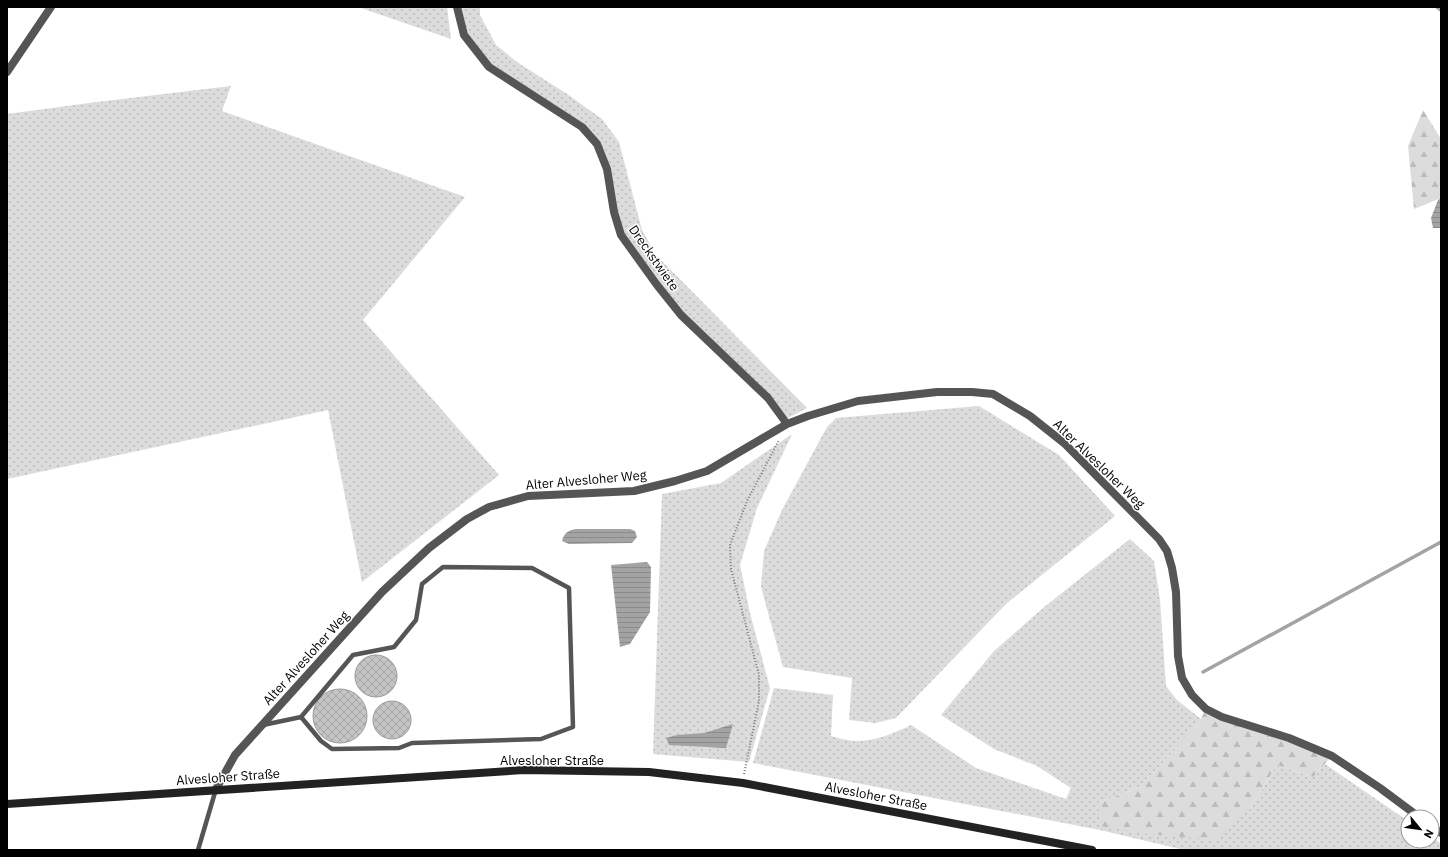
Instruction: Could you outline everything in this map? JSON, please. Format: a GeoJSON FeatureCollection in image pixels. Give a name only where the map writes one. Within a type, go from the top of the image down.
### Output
{"type":"FeatureCollection","features":[{"type":"Feature","properties":{"kind":"main road","name":"Alvesloher Straße"},"geometry":{"type":"LineString","coordinates":[[7,804],[216,789],[524,770],[649,772],[743,783],[1092,850]]}},
{"type":"Feature","properties":{"kind":"street"},"geometry":{"type":"LineString","coordinates":[[7,72],[51,7]]}},
{"type":"Feature","properties":{"kind":"street","name":"Dreckstwiete"},"geometry":{"type":"LineString","coordinates":[[457,7],[464,35],[489,67],[582,127],[597,144],[607,169],[614,212],[620,234],[681,315],[768,398],[787,424]]}},
{"type":"Feature","properties":{"kind":"street","name":"Alter Alvesloher Weg"},"geometry":{"type":"LineString","coordinates":[[216,789],[235,755],[382,592],[429,548],[467,519],[489,507],[528,496],[634,491],[675,481],[707,471],[787,424],[858,400],[937,392],[972,392],[993,394],[1030,416],[1064,443],[1159,539],[1167,551],[1176,592],[1178,656],[1182,678],[1192,695],[1206,709],[1222,717],[1289,738],[1332,756],[1408,809]]}},
{"type":"Feature","properties":{"kind":"lane"},"geometry":{"type":"LineString","coordinates":[[261,726],[301,717],[353,655],[394,647],[416,620],[422,584],[443,567],[532,568],[569,588],[573,727],[541,739],[412,743],[399,748],[332,749],[321,741],[301,717]]}},
{"type":"Feature","properties":{"kind":"lane"},"geometry":{"type":"LineString","coordinates":[[198,850],[216,789]]}},
{"type":"Feature","properties":{"kind":"path"},"geometry":{"type":"LineString","coordinates":[[743,783],[759,701],[759,675],[731,569],[730,545],[747,501],[787,424]]}},
{"type":"Feature","properties":{"kind":"green space"},"geometry":{"type":"Polygon","coordinates":[[[358,7],[447,7],[451,39],[358,7]]]}},
{"type":"Feature","properties":{"kind":"green space"},"geometry":{"type":"Polygon","coordinates":[[[459,7],[480,7],[480,15],[496,45],[517,62],[567,94],[602,119],[619,142],[642,230],[656,255],[807,408],[786,419],[683,313],[623,234],[599,142],[489,64],[470,46],[459,7]]]}},
{"type":"Feature","properties":{"kind":"green space"},"geometry":{"type":"Polygon","coordinates":[[[231,86],[222,111],[465,197],[363,320],[499,475],[362,582],[328,410],[7,479],[7,114],[231,86]]]}},
{"type":"Feature","properties":{"kind":"green space"},"geometry":{"type":"Polygon","coordinates":[[[1423,110],[1441,139],[1441,198],[1414,209],[1408,146],[1423,110]]]}},
{"type":"Feature","properties":{"kind":"green space"},"geometry":{"type":"Polygon","coordinates":[[[979,406],[1059,455],[1115,516],[1007,603],[896,718],[875,723],[849,720],[852,678],[783,667],[761,587],[764,551],[782,510],[827,427],[836,418],[979,406]]]}},
{"type":"Feature","properties":{"kind":"green space"},"geometry":{"type":"Polygon","coordinates":[[[792,434],[757,508],[740,565],[750,613],[770,688],[749,762],[653,754],[662,494],[721,483],[792,434]]]}},
{"type":"Feature","properties":{"kind":"green space"},"geometry":{"type":"Polygon","coordinates":[[[1130,539],[1154,561],[1160,600],[1166,686],[1177,700],[1201,719],[1197,726],[1140,787],[1098,803],[1249,810],[1277,765],[1313,777],[1325,764],[1400,816],[1400,849],[1440,849],[1440,843],[1441,850],[1184,850],[1100,830],[753,763],[774,688],[833,695],[831,736],[853,741],[868,740],[890,734],[911,725],[976,768],[1066,799],[1071,788],[1037,766],[994,749],[941,715],[994,651],[1043,608],[1130,539]]]}},
{"type":"Feature","properties":{"kind":"green space"},"geometry":{"type":"Polygon","coordinates":[[[1206,709],[1332,756],[1313,777],[1277,765],[1249,810],[1217,840],[1148,834],[1100,826],[1098,803],[1140,787],[1197,726],[1206,709]]]}},
{"type":"Feature","properties":{"kind":"shaded area"},"geometry":{"type":"Polygon","coordinates":[[[1441,198],[1441,228],[1433,228],[1431,218],[1438,200],[1441,198]]]}},
{"type":"Feature","properties":{"kind":"shaded area"},"geometry":{"type":"Polygon","coordinates":[[[576,529],[630,529],[635,531],[637,537],[632,543],[569,544],[562,541],[567,532],[576,529]]]}},
{"type":"Feature","properties":{"kind":"shaded area"},"geometry":{"type":"Polygon","coordinates":[[[647,562],[651,567],[650,612],[630,644],[620,647],[611,565],[647,562]]]}},
{"type":"Feature","properties":{"kind":"shaded area"},"geometry":{"type":"Polygon","coordinates":[[[733,724],[726,748],[669,745],[666,738],[677,735],[704,733],[733,724]]]}},
{"type":"Feature","properties":{"kind":"building"},"geometry":{"type":"Polygon","coordinates":[[[376,655],[391,661],[397,676],[391,691],[376,697],[361,691],[355,676],[361,661],[376,655]]]}},
{"type":"Feature","properties":{"kind":"building"},"geometry":{"type":"Polygon","coordinates":[[[340,689],[350,691],[359,697],[365,706],[367,716],[365,726],[359,735],[350,741],[340,743],[330,741],[321,735],[315,726],[313,716],[315,706],[321,697],[330,691],[340,689]]]}},
{"type":"Feature","properties":{"kind":"building"},"geometry":{"type":"Polygon","coordinates":[[[388,701],[396,701],[406,706],[410,713],[410,727],[406,734],[396,739],[388,739],[378,734],[376,731],[373,724],[373,716],[378,706],[381,704],[388,701]]]}},
{"type":"Feature","properties":{"kind":"waterway"},"geometry":{"type":"LineString","coordinates":[[1437,7],[1441,10]]}},
{"type":"Feature","properties":{"kind":"waterway"},"geometry":{"type":"LineString","coordinates":[[1203,672],[1441,542]]}}]}
